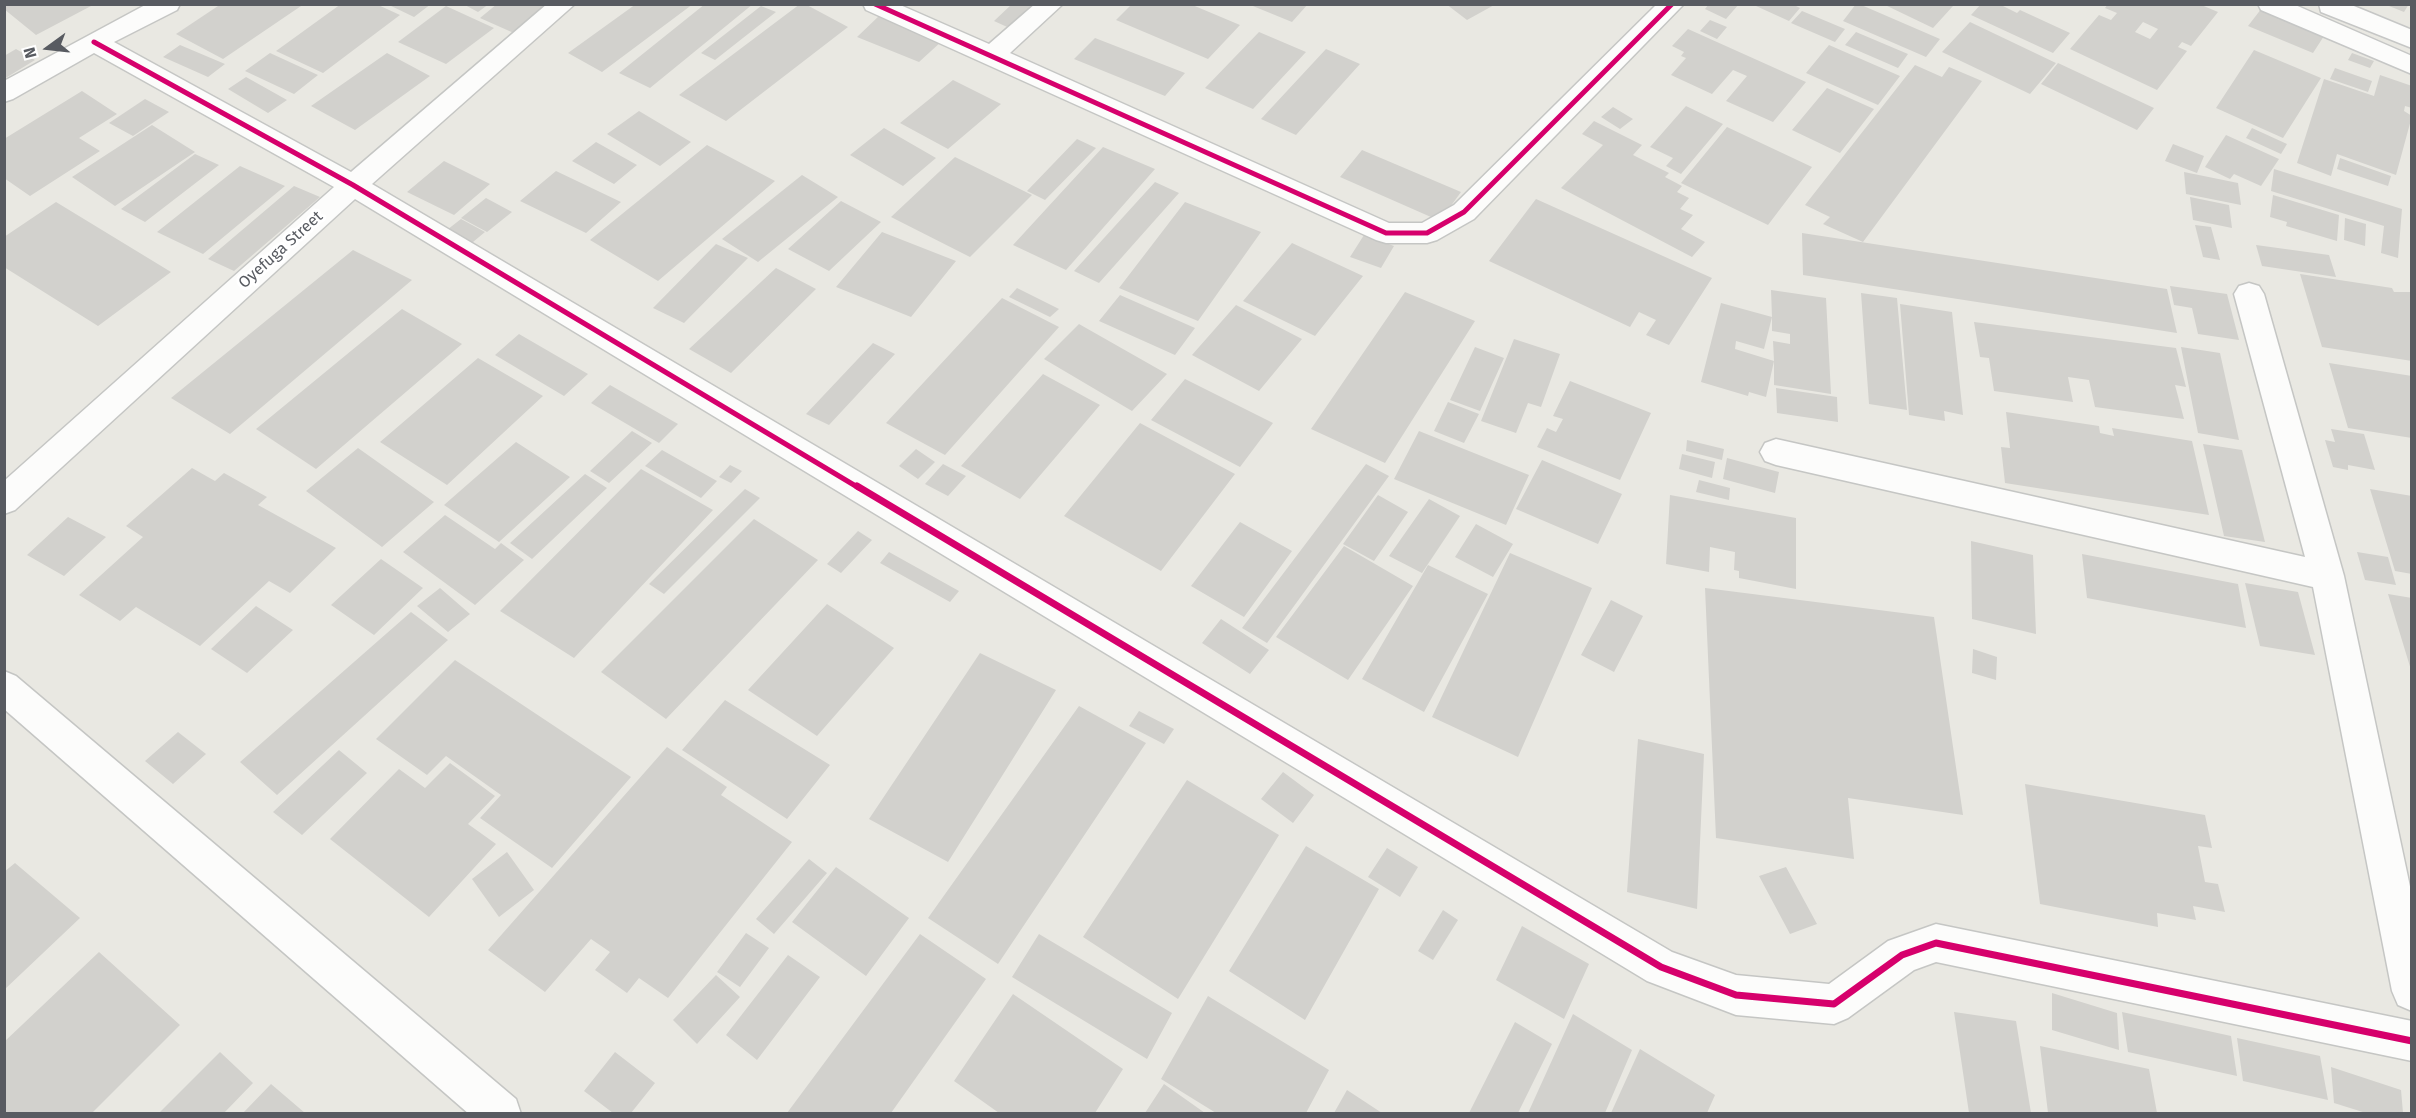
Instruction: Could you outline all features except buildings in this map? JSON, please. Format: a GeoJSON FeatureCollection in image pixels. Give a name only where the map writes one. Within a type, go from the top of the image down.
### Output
{"type":"FeatureCollection","features":[{"type":"Feature","properties":{"kind":"street"},"geometry":{"type":"LineString","coordinates":[[4,93],[94,42],[168,4]]}},
{"type":"Feature","properties":{"kind":"street","name":"Oyefuga Street"},"geometry":{"type":"LineString","coordinates":[[4,501],[353,185],[563,4]]}},
{"type":"Feature","properties":{"kind":"street"},"geometry":{"type":"LineString","coordinates":[[875,4],[1386,234],[1427,233],[1464,212],[1672,4]]}},
{"type":"Feature","properties":{"kind":"street"},"geometry":{"type":"LineString","coordinates":[[992,55],[1051,4]]}},
{"type":"Feature","properties":{"kind":"street"},"geometry":{"type":"LineString","coordinates":[[2270,4],[2412,66]]}},
{"type":"Feature","properties":{"kind":"street"},"geometry":{"type":"LineString","coordinates":[[2326,4],[2412,40]]}},
{"type":"Feature","properties":{"kind":"street"},"geometry":{"type":"LineString","coordinates":[[94,42],[353,185],[1661,967],[1736,995],[1834,1004],[1902,955],[1936,943],[2412,1041]]}},
{"type":"Feature","properties":{"kind":"street"},"geometry":{"type":"LineString","coordinates":[[2249,294],[2327,576],[2412,991]]}},
{"type":"Feature","properties":{"kind":"street"},"geometry":{"type":"LineString","coordinates":[[1776,452],[2327,576]]}},
{"type":"Feature","properties":{"kind":"street"},"geometry":{"type":"LineString","coordinates":[[4,687],[501,1113]]}},
{"type":"Feature","properties":{"kind":"cycle path"},"geometry":{"type":"LineString","coordinates":[[875,4],[1386,233],[1427,233],[1464,212],[1672,4]]}},
{"type":"Feature","properties":{"kind":"cycle path"},"geometry":{"type":"LineString","coordinates":[[94,42],[353,185],[1661,967],[1736,995],[1834,1004],[1902,955],[1936,943],[2412,1041]]}}]}
